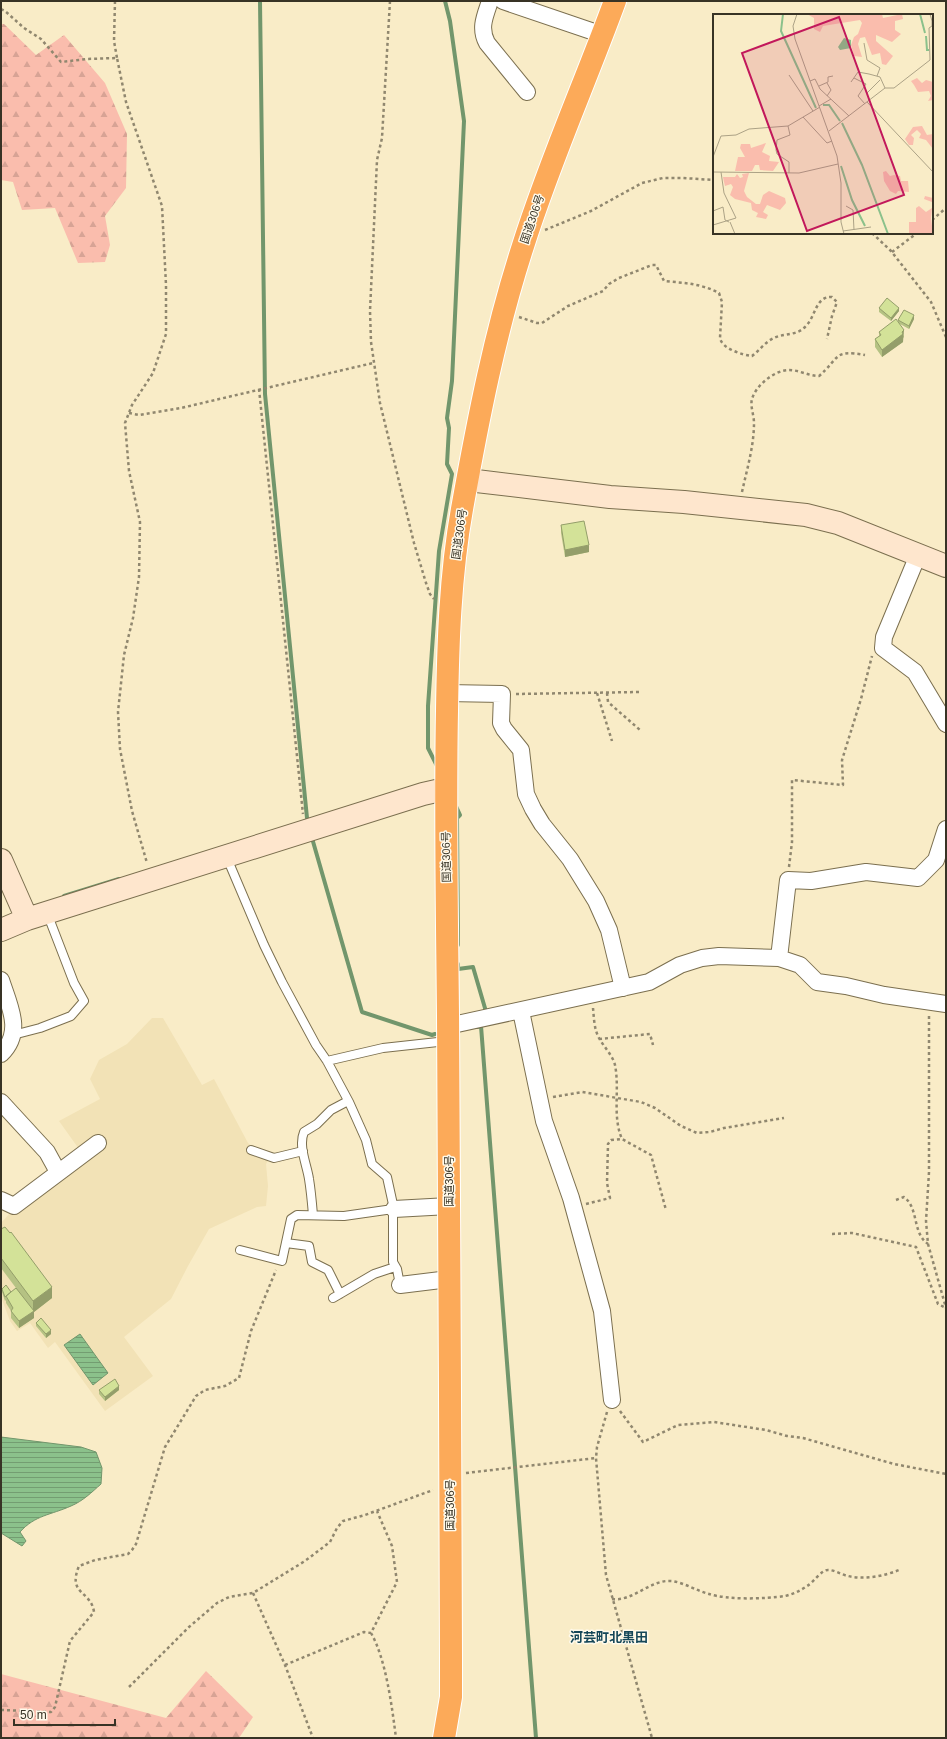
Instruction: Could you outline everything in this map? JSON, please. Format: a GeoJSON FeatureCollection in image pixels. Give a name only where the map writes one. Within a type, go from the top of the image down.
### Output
{"type":"FeatureCollection","features":[{"type":"Feature","properties":{"kind":"highway","name":"国道306号"},"geometry":{"type":"LineString","coordinates":[[444,1738],[451,1689],[448,1033],[445,789],[450,606],[455,554],[483,397],[503,312],[528,231],[548,175],[615,1]]}},
{"type":"Feature","properties":{"kind":"street"},"geometry":{"type":"LineString","coordinates":[[490,1],[483,23],[484,37],[487,43],[527,92]]}},
{"type":"Feature","properties":{"kind":"street"},"geometry":{"type":"LineString","coordinates":[[503,1],[603,35]]}},
{"type":"Feature","properties":{"kind":"street"},"geometry":{"type":"LineString","coordinates":[[468,480],[610,497],[787,512],[823,518],[946,566]]}},
{"type":"Feature","properties":{"kind":"street"},"geometry":{"type":"LineString","coordinates":[[918,555],[884,636],[883,648],[915,672],[946,724]]}},
{"type":"Feature","properties":{"kind":"street"},"geometry":{"type":"LineString","coordinates":[[447,693],[502,694],[501,723],[521,750],[526,794],[542,824],[570,859],[596,901],[609,930],[623,988]]}},
{"type":"Feature","properties":{"kind":"street"},"geometry":{"type":"LineString","coordinates":[[1,930],[37,916],[226,855],[423,794],[445,789]]}},
{"type":"Feature","properties":{"kind":"street"},"geometry":{"type":"LineString","coordinates":[[779,958],[788,880],[811,881],[866,872],[918,878],[936,860],[946,829]]}},
{"type":"Feature","properties":{"kind":"street"},"geometry":{"type":"LineString","coordinates":[[1,860],[37,916]]}},
{"type":"Feature","properties":{"kind":"street"},"geometry":{"type":"LineString","coordinates":[[448,1033],[521,1011],[649,982],[680,965],[702,958],[752,956],[779,958],[800,965],[817,982],[846,986],[884,995],[946,1004]]}},
{"type":"Feature","properties":{"kind":"street"},"geometry":{"type":"LineString","coordinates":[[1,980],[4,996],[14,1022],[13,1035],[1,1054]]}},
{"type":"Feature","properties":{"kind":"street"},"geometry":{"type":"LineString","coordinates":[[521,1011],[544,1121],[574,1207],[602,1311],[612,1400]]}},
{"type":"Feature","properties":{"kind":"street"},"geometry":{"type":"LineString","coordinates":[[1,1102],[47,1152],[58,1172]]}},
{"type":"Feature","properties":{"kind":"street"},"geometry":{"type":"LineString","coordinates":[[1,1200],[14,1206],[98,1143]]}},
{"type":"Feature","properties":{"kind":"street"},"geometry":{"type":"LineString","coordinates":[[394,1209],[449,1206]]}},
{"type":"Feature","properties":{"kind":"street"},"geometry":{"type":"LineString","coordinates":[[400,1285],[449,1279]]}},
{"type":"Feature","properties":{"kind":"lane"},"geometry":{"type":"LineString","coordinates":[[226,855],[264,945],[282,982],[316,1045],[328,1060],[348,1101],[366,1140],[372,1164],[387,1177],[394,1209],[393,1262],[400,1285]]}},
{"type":"Feature","properties":{"kind":"lane"},"geometry":{"type":"LineString","coordinates":[[13,1035],[40,1028],[71,1016],[84,1001],[37,916]]}},
{"type":"Feature","properties":{"kind":"lane"},"geometry":{"type":"LineString","coordinates":[[328,1060],[448,1033]]}},
{"type":"Feature","properties":{"kind":"lane"},"geometry":{"type":"LineString","coordinates":[[313,1215],[307,1167],[303,1152],[304,1132],[317,1124],[331,1110],[348,1101]]}},
{"type":"Feature","properties":{"kind":"lane"},"geometry":{"type":"LineString","coordinates":[[251,1150],[274,1158],[303,1152]]}},
{"type":"Feature","properties":{"kind":"lane"},"geometry":{"type":"LineString","coordinates":[[240,1250],[282,1261],[291,1219],[293,1217],[300,1214],[344,1216],[394,1209]]}},
{"type":"Feature","properties":{"kind":"lane"},"geometry":{"type":"LineString","coordinates":[[286,1243],[309,1246],[312,1262],[328,1270],[336,1296],[374,1274],[395,1267]]}},
{"type":"Feature","properties":{"kind":"path"},"geometry":{"type":"LineString","coordinates":[[115,1],[114,42],[126,102],[162,206],[166,285],[166,334],[153,372],[132,405],[125,423],[129,471],[140,522],[139,577],[134,618],[124,655],[118,712],[120,749],[132,811],[152,879]]}},
{"type":"Feature","properties":{"kind":"path"},"geometry":{"type":"LineString","coordinates":[[390,1],[382,138],[377,160],[370,311],[371,342],[380,403],[414,543],[430,594],[434,599],[440,601]]}},
{"type":"Feature","properties":{"kind":"path"},"geometry":{"type":"LineString","coordinates":[[1,9],[41,39],[61,62],[116,58]]}},
{"type":"Feature","properties":{"kind":"path"},"geometry":{"type":"LineString","coordinates":[[528,231],[537,233],[557,226],[591,211],[642,183],[670,178],[713,180]]}},
{"type":"Feature","properties":{"kind":"path"},"geometry":{"type":"LineString","coordinates":[[933,219],[946,208]]}},
{"type":"Feature","properties":{"kind":"path"},"geometry":{"type":"LineString","coordinates":[[873,234],[892,252],[931,302],[946,337]]}},
{"type":"Feature","properties":{"kind":"path"},"geometry":{"type":"LineString","coordinates":[[892,252],[916,234]]}},
{"type":"Feature","properties":{"kind":"path"},"geometry":{"type":"LineString","coordinates":[[503,312],[537,324],[542,323],[568,306],[603,291],[609,284],[619,278],[652,265],[656,265],[664,281],[682,281],[708,288],[719,293],[722,302],[720,338],[721,343],[726,347],[752,356],[774,338],[794,334],[805,328],[810,322],[821,299],[832,297],[837,302],[828,330],[828,339]]}},
{"type":"Feature","properties":{"kind":"path"},"geometry":{"type":"LineString","coordinates":[[739,508],[753,440],[754,422],[752,400],[754,393],[763,382],[789,370],[819,376],[836,357],[844,353],[865,355]]}},
{"type":"Feature","properties":{"kind":"path"},"geometry":{"type":"LineString","coordinates":[[129,413],[139,415],[181,408],[374,363]]}},
{"type":"Feature","properties":{"kind":"path"},"geometry":{"type":"LineString","coordinates":[[261,389],[304,824],[306,830]]}},
{"type":"Feature","properties":{"kind":"path"},"geometry":{"type":"LineString","coordinates":[[788,880],[792,842],[792,780],[843,785],[842,760],[861,700],[872,656],[883,648]]}},
{"type":"Feature","properties":{"kind":"path"},"geometry":{"type":"LineString","coordinates":[[502,694],[639,692]]}},
{"type":"Feature","properties":{"kind":"path"},"geometry":{"type":"LineString","coordinates":[[597,693],[612,741]]}},
{"type":"Feature","properties":{"kind":"path"},"geometry":{"type":"LineString","coordinates":[[607,693],[608,702],[640,730]]}},
{"type":"Feature","properties":{"kind":"path"},"geometry":{"type":"LineString","coordinates":[[588,995],[592,1004],[594,1027],[599,1039],[615,1065],[618,1124],[622,1139]]}},
{"type":"Feature","properties":{"kind":"path"},"geometry":{"type":"LineString","coordinates":[[929,1001],[929,1172],[926,1221],[928,1244],[946,1309]]}},
{"type":"Feature","properties":{"kind":"path"},"geometry":{"type":"LineString","coordinates":[[599,1039],[650,1034],[653,1045]]}},
{"type":"Feature","properties":{"kind":"path"},"geometry":{"type":"LineString","coordinates":[[540,1100],[582,1092],[617,1097],[650,1105],[681,1126],[697,1133],[710,1132],[724,1128],[784,1118]]}},
{"type":"Feature","properties":{"kind":"path"},"geometry":{"type":"LineString","coordinates":[[574,1207],[610,1198],[607,1183],[608,1144],[611,1140],[622,1139],[651,1155],[666,1210]]}},
{"type":"Feature","properties":{"kind":"path"},"geometry":{"type":"LineString","coordinates":[[896,1200],[904,1197],[910,1203],[919,1232],[923,1240],[928,1244]]}},
{"type":"Feature","properties":{"kind":"path"},"geometry":{"type":"LineString","coordinates":[[832,1234],[852,1233],[916,1247],[938,1304],[941,1308],[946,1309]]}},
{"type":"Feature","properties":{"kind":"path"},"geometry":{"type":"LineString","coordinates":[[1,1710],[51,1712],[56,1707],[70,1641],[94,1612],[93,1604],[76,1586],[75,1576],[79,1566],[96,1560],[128,1554],[132,1550],[138,1536],[164,1447],[196,1396],[205,1390],[225,1386],[239,1378],[251,1331],[280,1260]]}},
{"type":"Feature","properties":{"kind":"path"},"geometry":{"type":"LineString","coordinates":[[612,1400],[603,1424],[597,1446],[596,1458],[606,1575],[652,1738]]}},
{"type":"Feature","properties":{"kind":"path"},"geometry":{"type":"LineString","coordinates":[[612,1400],[643,1442],[678,1425],[714,1422],[766,1430],[787,1436],[803,1438],[894,1464],[946,1474]]}},
{"type":"Feature","properties":{"kind":"path"},"geometry":{"type":"LineString","coordinates":[[129,1687],[217,1602],[229,1596],[253,1593],[306,1561],[330,1542],[337,1528],[343,1521],[377,1511],[438,1488],[450,1481],[596,1458]]}},
{"type":"Feature","properties":{"kind":"path"},"geometry":{"type":"LineString","coordinates":[[371,1633],[397,1582],[392,1546],[377,1511]]}},
{"type":"Feature","properties":{"kind":"path"},"geometry":{"type":"LineString","coordinates":[[612,1599],[623,1598],[654,1584],[672,1581],[716,1596],[749,1598],[777,1597],[799,1591],[816,1580],[822,1571],[827,1570],[845,1576],[861,1578],[888,1574],[899,1570]]}},
{"type":"Feature","properties":{"kind":"path"},"geometry":{"type":"LineString","coordinates":[[253,1593],[285,1665],[313,1738]]}},
{"type":"Feature","properties":{"kind":"path"},"geometry":{"type":"LineString","coordinates":[[285,1665],[364,1632],[371,1633]]}},
{"type":"Feature","properties":{"kind":"path"},"geometry":{"type":"LineString","coordinates":[[371,1633],[375,1641],[387,1682],[396,1738]]}},
{"type":"Feature","properties":{"kind":"shaded area"},"geometry":{"type":"Polygon","coordinates":[[[152,1018],[163,1018],[202,1085],[214,1079],[248,1143],[269,1159],[266,1164],[268,1186],[266,1206],[257,1207],[209,1229],[171,1299],[124,1337],[153,1376],[105,1411],[55,1342],[48,1348],[30,1323],[17,1331],[10,1321],[1,1297],[1,1223],[10,1213],[14,1214],[103,1146],[79,1149],[59,1121],[100,1099],[90,1079],[99,1060],[127,1044],[152,1018]]]}},
{"type":"Feature","properties":{"kind":"shaded area"},"geometry":{"type":"Polygon","coordinates":[[[80,1334],[108,1373],[93,1385],[64,1345],[80,1334]]]}},
{"type":"Feature","properties":{"kind":"shaded area"},"geometry":{"type":"Polygon","coordinates":[[[1,1437],[81,1447],[96,1452],[102,1468],[101,1484],[87,1496],[75,1504],[37,1519],[26,1526],[20,1532],[26,1541],[22,1546],[1,1533],[1,1437]]]}},
{"type":"Feature","properties":{"kind":"green space"},"geometry":{"type":"Polygon","coordinates":[[[1,24],[4,24],[36,55],[64,35],[105,83],[127,134],[126,188],[105,216],[110,245],[105,262],[78,263],[55,208],[22,210],[13,182],[1,180],[1,24]]]}},
{"type":"Feature","properties":{"kind":"green space"},"geometry":{"type":"Polygon","coordinates":[[[206,1671],[253,1717],[239,1738],[1,1738],[1,1674],[166,1718],[206,1671]]]}},
{"type":"Feature","properties":{"kind":"building"},"geometry":{"type":"Polygon","coordinates":[[[887,298],[899,308],[891,318],[879,308],[887,298]]]}},
{"type":"Feature","properties":{"kind":"building"},"geometry":{"type":"Polygon","coordinates":[[[904,310],[914,315],[909,326],[898,320],[904,310]]]}},
{"type":"Feature","properties":{"kind":"building"},"geometry":{"type":"Polygon","coordinates":[[[896,319],[904,330],[902,332],[903,334],[882,350],[875,339],[881,335],[879,332],[896,319]]]}},
{"type":"Feature","properties":{"kind":"building"},"geometry":{"type":"Polygon","coordinates":[[[584,521],[589,545],[565,550],[561,525],[584,521]]]}},
{"type":"Feature","properties":{"kind":"building"},"geometry":{"type":"Polygon","coordinates":[[[5,1227],[10,1233],[11,1232],[52,1287],[33,1301],[1,1258],[1,1229],[5,1227]]]}},
{"type":"Feature","properties":{"kind":"building"},"geometry":{"type":"Polygon","coordinates":[[[6,1285],[11,1292],[5,1297],[2,1289],[6,1285]]]}},
{"type":"Feature","properties":{"kind":"building"},"geometry":{"type":"Polygon","coordinates":[[[16,1288],[34,1311],[19,1321],[11,1311],[13,1308],[6,1296],[16,1288]]]}},
{"type":"Feature","properties":{"kind":"building"},"geometry":{"type":"Polygon","coordinates":[[[41,1318],[51,1330],[46,1334],[36,1323],[41,1318]]]}},
{"type":"Feature","properties":{"kind":"building"},"geometry":{"type":"Polygon","coordinates":[[[115,1379],[119,1386],[105,1397],[99,1390],[115,1379]]]}},
{"type":"Feature","properties":{"kind":"waterway"},"geometry":{"type":"LineString","coordinates":[[260,1],[265,394],[307,818]]}},
{"type":"Feature","properties":{"kind":"waterway"},"geometry":{"type":"LineString","coordinates":[[438,768],[428,748],[428,706],[439,551],[452,474],[447,464],[449,428],[447,418],[452,381],[464,121],[450,21],[445,1]]}},
{"type":"Feature","properties":{"kind":"waterway"},"geometry":{"type":"LineString","coordinates":[[455,804],[460,815],[457,818],[458,945]]}},
{"type":"Feature","properties":{"kind":"waterway"},"geometry":{"type":"LineString","coordinates":[[312,838],[362,1012],[432,1035],[435,1034]]}},
{"type":"Feature","properties":{"kind":"waterway"},"geometry":{"type":"LineString","coordinates":[[64,896],[119,879]]}},
{"type":"Feature","properties":{"kind":"waterway"},"geometry":{"type":"LineString","coordinates":[[458,964],[458,969],[473,967],[487,1015]]}},
{"type":"Feature","properties":{"kind":"waterway"},"geometry":{"type":"LineString","coordinates":[[477,1027],[481,1026],[536,1738]]}},
{"type":"Feature","properties":{"kind":"district","name":"河芸町北黒田"},"geometry":{"type":"Point","coordinates":[609,1637]}}]}
